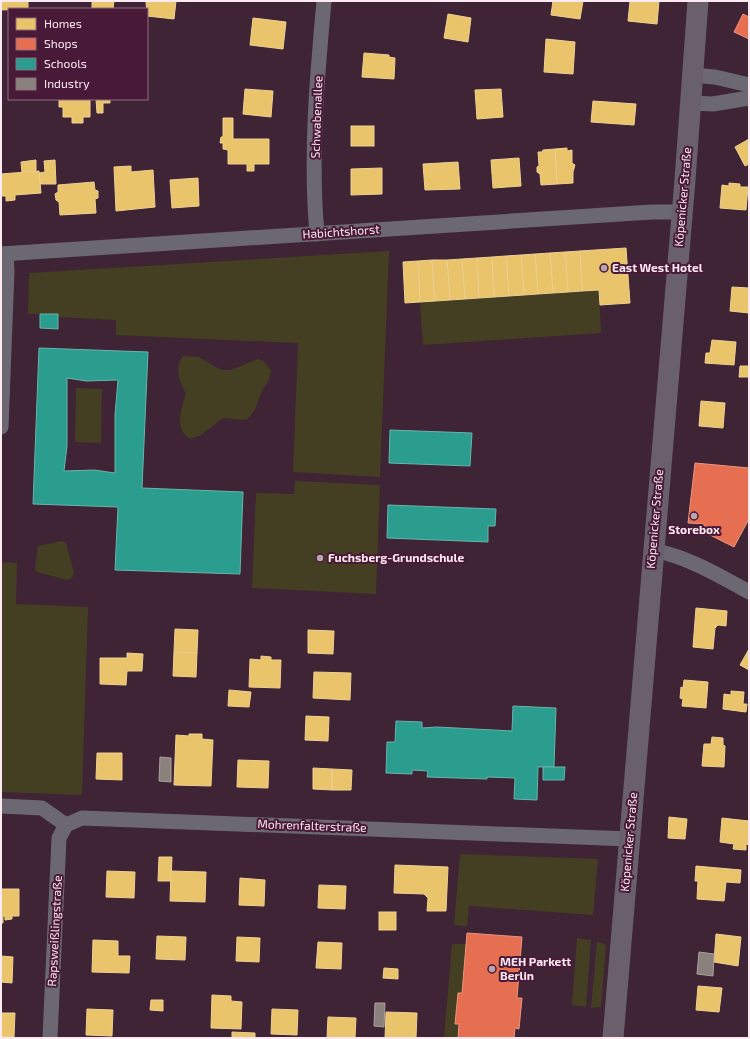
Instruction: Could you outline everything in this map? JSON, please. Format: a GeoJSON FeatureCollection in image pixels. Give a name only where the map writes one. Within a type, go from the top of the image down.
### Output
{"type":"FeatureCollection","features":[{"type":"Feature","properties":{"kind":"main road","name":"Köpenicker Straße"},"geometry":{"type":"LineString","coordinates":[[613,1038],[698,1]]}},
{"type":"Feature","properties":{"kind":"street","name":"Schwabenallee"},"geometry":{"type":"LineString","coordinates":[[317,234],[315,216],[316,116],[324,1]]}},
{"type":"Feature","properties":{"kind":"street"},"geometry":{"type":"LineString","coordinates":[[692,75],[749,85]]}},
{"type":"Feature","properties":{"kind":"street"},"geometry":{"type":"LineString","coordinates":[[690,103],[713,104],[749,98]]}},
{"type":"Feature","properties":{"kind":"street","name":"Habichtshorst"},"geometry":{"type":"LineString","coordinates":[[3,254],[652,212],[681,212]]}},
{"type":"Feature","properties":{"kind":"street"},"geometry":{"type":"LineString","coordinates":[[1,427],[7,270],[3,254]]}},
{"type":"Feature","properties":{"kind":"street"},"geometry":{"type":"LineString","coordinates":[[653,550],[678,556],[705,568],[749,592]]}},
{"type":"Feature","properties":{"kind":"street"},"geometry":{"type":"LineString","coordinates":[[1,806],[42,808],[66,825]]}},
{"type":"Feature","properties":{"kind":"street","name":"Mohrenfalterstraße"},"geometry":{"type":"LineString","coordinates":[[66,825],[82,818],[629,839]]}},
{"type":"Feature","properties":{"kind":"street","name":"Rapsweißlingstraße"},"geometry":{"type":"LineString","coordinates":[[50,1038],[59,838],[66,825]]}},
{"type":"Feature","properties":{"kind":"shaded area"},"geometry":{"type":"Polygon","coordinates":[[[389,251],[380,477],[293,472],[298,343],[116,335],[116,320],[58,317],[58,314],[28,314],[29,273],[389,251]]]}},
{"type":"Feature","properties":{"kind":"shaded area"},"geometry":{"type":"Polygon","coordinates":[[[599,290],[601,333],[423,345],[420,302],[599,290]]]}},
{"type":"Feature","properties":{"kind":"shaded area"},"geometry":{"type":"Polygon","coordinates":[[[183,356],[199,357],[221,370],[231,370],[258,359],[263,361],[271,370],[270,378],[261,393],[254,411],[249,417],[246,420],[223,418],[201,435],[190,439],[185,435],[180,424],[180,418],[186,393],[178,374],[180,361],[183,356]]]}},
{"type":"Feature","properties":{"kind":"shaded area"},"geometry":{"type":"Polygon","coordinates":[[[76,388],[102,389],[101,443],[75,442],[76,388]]]}},
{"type":"Feature","properties":{"kind":"shaded area"},"geometry":{"type":"Polygon","coordinates":[[[295,481],[380,485],[376,594],[252,588],[256,493],[294,494],[295,481]]]}},
{"type":"Feature","properties":{"kind":"shaded area"},"geometry":{"type":"Polygon","coordinates":[[[62,541],[66,543],[74,573],[72,578],[67,580],[37,572],[35,569],[38,546],[62,541]]]}},
{"type":"Feature","properties":{"kind":"shaded area"},"geometry":{"type":"Polygon","coordinates":[[[1,562],[17,563],[16,604],[88,607],[82,795],[1,792],[1,562]]]}},
{"type":"Feature","properties":{"kind":"shaded area"},"geometry":{"type":"Polygon","coordinates":[[[460,854],[598,859],[593,915],[469,906],[467,926],[454,925],[460,854]]]}},
{"type":"Feature","properties":{"kind":"shaded area"},"geometry":{"type":"Polygon","coordinates":[[[577,938],[591,940],[586,1007],[572,1005],[577,938]]]}},
{"type":"Feature","properties":{"kind":"shaded area"},"geometry":{"type":"Polygon","coordinates":[[[597,941],[606,945],[601,1007],[591,1008],[597,941]]]}},
{"type":"Feature","properties":{"kind":"shaded area"},"geometry":{"type":"Polygon","coordinates":[[[452,944],[466,944],[462,993],[458,993],[455,1024],[459,1024],[458,1038],[444,1038],[452,944]]]}},
{"type":"Feature","properties":{"kind":"building: Homes"},"geometry":{"type":"Polygon","coordinates":[[[1,1],[28,1],[28,8],[8,8],[8,10],[1,10],[1,1]]]}},
{"type":"Feature","properties":{"kind":"building: Homes"},"geometry":{"type":"Polygon","coordinates":[[[92,1],[114,1],[113,8],[92,8],[92,1]]]}},
{"type":"Feature","properties":{"kind":"building: Homes"},"geometry":{"type":"Polygon","coordinates":[[[146,1],[176,1],[174,19],[148,16],[148,8],[146,8],[146,1]]]}},
{"type":"Feature","properties":{"kind":"building: Homes"},"geometry":{"type":"Polygon","coordinates":[[[553,1],[583,1],[580,19],[551,15],[553,1]]]}},
{"type":"Feature","properties":{"kind":"building: Homes"},"geometry":{"type":"Polygon","coordinates":[[[630,1],[659,1],[657,24],[628,21],[630,1]]]}},
{"type":"Feature","properties":{"kind":"building: Homes"},"geometry":{"type":"Polygon","coordinates":[[[448,14],[471,18],[468,42],[444,38],[448,14]]]}},
{"type":"Feature","properties":{"kind":"building: Homes"},"geometry":{"type":"Polygon","coordinates":[[[253,18],[286,22],[283,49],[250,45],[253,18]]]}},
{"type":"Feature","properties":{"kind":"building: Homes"},"geometry":{"type":"Polygon","coordinates":[[[546,39],[575,42],[573,74],[544,72],[546,39]]]}},
{"type":"Feature","properties":{"kind":"building: Homes"},"geometry":{"type":"Polygon","coordinates":[[[364,53],[389,55],[389,57],[395,58],[394,79],[362,77],[364,53]]]}},
{"type":"Feature","properties":{"kind":"building: Homes"},"geometry":{"type":"Polygon","coordinates":[[[245,89],[273,91],[271,117],[243,114],[245,89]]]}},
{"type":"Feature","properties":{"kind":"building: Homes"},"geometry":{"type":"Polygon","coordinates":[[[501,89],[503,117],[477,119],[475,90],[501,89]]]}},
{"type":"Feature","properties":{"kind":"building: Homes"},"geometry":{"type":"Polygon","coordinates":[[[59,100],[90,100],[90,117],[83,117],[83,123],[72,123],[72,117],[63,117],[63,107],[59,107],[59,100]]]}},
{"type":"Feature","properties":{"kind":"building: Homes"},"geometry":{"type":"Polygon","coordinates":[[[96,100],[110,100],[110,103],[103,103],[103,113],[97,113],[96,100]]]}},
{"type":"Feature","properties":{"kind":"building: Homes"},"geometry":{"type":"Polygon","coordinates":[[[593,101],[636,104],[634,125],[591,122],[593,101]]]}},
{"type":"Feature","properties":{"kind":"building: Homes"},"geometry":{"type":"Polygon","coordinates":[[[223,118],[233,118],[233,139],[269,139],[269,164],[254,164],[254,171],[247,171],[247,164],[228,164],[228,150],[223,149],[223,143],[220,143],[221,137],[223,137],[223,118]]]}},
{"type":"Feature","properties":{"kind":"building: Homes"},"geometry":{"type":"Polygon","coordinates":[[[351,126],[374,126],[374,146],[351,146],[351,126]]]}},
{"type":"Feature","properties":{"kind":"building: Homes"},"geometry":{"type":"Polygon","coordinates":[[[749,139],[749,164],[745,166],[735,147],[749,139]]]}},
{"type":"Feature","properties":{"kind":"building: Homes"},"geometry":{"type":"Polygon","coordinates":[[[567,148],[567,151],[572,150],[572,163],[575,165],[573,172],[573,183],[557,184],[555,149],[567,148]]]}},
{"type":"Feature","properties":{"kind":"building: Homes"},"geometry":{"type":"Polygon","coordinates":[[[555,149],[557,184],[541,185],[540,174],[537,172],[537,167],[539,166],[538,152],[555,149]]]}},
{"type":"Feature","properties":{"kind":"building: Homes"},"geometry":{"type":"Polygon","coordinates":[[[519,158],[521,186],[493,188],[491,160],[519,158]]]}},
{"type":"Feature","properties":{"kind":"building: Homes"},"geometry":{"type":"Polygon","coordinates":[[[36,160],[36,172],[22,173],[21,162],[36,160]]]}},
{"type":"Feature","properties":{"kind":"building: Homes"},"geometry":{"type":"Polygon","coordinates":[[[55,160],[56,184],[40,184],[39,173],[45,172],[44,161],[55,160]]]}},
{"type":"Feature","properties":{"kind":"building: Homes"},"geometry":{"type":"Polygon","coordinates":[[[458,162],[460,189],[425,190],[423,164],[458,162]]]}},
{"type":"Feature","properties":{"kind":"building: Homes"},"geometry":{"type":"Polygon","coordinates":[[[131,166],[131,172],[153,170],[155,207],[116,211],[114,167],[131,166]]]}},
{"type":"Feature","properties":{"kind":"building: Homes"},"geometry":{"type":"Polygon","coordinates":[[[382,168],[382,194],[351,195],[351,169],[382,168]]]}},
{"type":"Feature","properties":{"kind":"building: Homes"},"geometry":{"type":"Polygon","coordinates":[[[39,171],[41,193],[15,195],[15,200],[6,201],[6,196],[1,196],[1,174],[39,171]]]}},
{"type":"Feature","properties":{"kind":"building: Homes"},"geometry":{"type":"Polygon","coordinates":[[[198,178],[199,206],[172,208],[170,180],[198,178]]]}},
{"type":"Feature","properties":{"kind":"building: Homes"},"geometry":{"type":"Polygon","coordinates":[[[94,182],[95,190],[98,191],[98,198],[95,199],[96,213],[60,215],[59,202],[56,200],[55,194],[58,192],[58,185],[94,182]]]}},
{"type":"Feature","properties":{"kind":"building: Homes"},"geometry":{"type":"Polygon","coordinates":[[[729,183],[740,184],[740,187],[748,187],[746,210],[720,208],[722,185],[729,186],[729,183]]]}},
{"type":"Feature","properties":{"kind":"building: Homes","name":"East West Hotel"},"geometry":{"type":"Polygon","coordinates":[[[626,248],[630,303],[600,305],[599,290],[582,291],[580,251],[626,248]]]}},
{"type":"Feature","properties":{"kind":"building: Homes"},"geometry":{"type":"Polygon","coordinates":[[[580,251],[582,291],[568,292],[565,252],[580,251]]]}},
{"type":"Feature","properties":{"kind":"building: Homes"},"geometry":{"type":"Polygon","coordinates":[[[565,252],[568,292],[553,293],[550,253],[565,252]]]}},
{"type":"Feature","properties":{"kind":"building: Homes"},"geometry":{"type":"Polygon","coordinates":[[[550,253],[553,293],[538,294],[535,254],[550,253]]]}},
{"type":"Feature","properties":{"kind":"building: Homes"},"geometry":{"type":"Polygon","coordinates":[[[535,254],[538,294],[524,295],[521,255],[535,254]]]}},
{"type":"Feature","properties":{"kind":"building: Homes"},"geometry":{"type":"Polygon","coordinates":[[[521,255],[524,295],[509,296],[506,256],[521,255]]]}},
{"type":"Feature","properties":{"kind":"building: Homes"},"geometry":{"type":"Polygon","coordinates":[[[506,256],[509,296],[494,297],[492,257],[506,256]]]}},
{"type":"Feature","properties":{"kind":"building: Homes"},"geometry":{"type":"Polygon","coordinates":[[[492,257],[494,297],[479,298],[477,258],[492,257]]]}},
{"type":"Feature","properties":{"kind":"building: Homes"},"geometry":{"type":"Polygon","coordinates":[[[477,258],[479,298],[465,299],[462,259],[477,258]]]}},
{"type":"Feature","properties":{"kind":"building: Homes"},"geometry":{"type":"Polygon","coordinates":[[[462,259],[465,299],[450,300],[447,260],[462,259]]]}},
{"type":"Feature","properties":{"kind":"building: Homes"},"geometry":{"type":"Polygon","coordinates":[[[432,260],[435,301],[420,302],[418,261],[432,260]]]}},
{"type":"Feature","properties":{"kind":"building: Homes"},"geometry":{"type":"Polygon","coordinates":[[[432,260],[447,260],[450,300],[435,301],[432,260]]]}},
{"type":"Feature","properties":{"kind":"building: Homes"},"geometry":{"type":"Polygon","coordinates":[[[418,261],[420,302],[405,303],[403,262],[418,261]]]}},
{"type":"Feature","properties":{"kind":"building: Homes"},"geometry":{"type":"Polygon","coordinates":[[[732,287],[749,288],[749,313],[730,311],[732,287]]]}},
{"type":"Feature","properties":{"kind":"building: Homes"},"geometry":{"type":"Polygon","coordinates":[[[712,340],[736,342],[734,365],[705,363],[706,353],[710,353],[712,340]]]}},
{"type":"Feature","properties":{"kind":"building: Homes"},"geometry":{"type":"Polygon","coordinates":[[[740,366],[749,366],[749,377],[739,377],[740,366]]]}},
{"type":"Feature","properties":{"kind":"building: Homes"},"geometry":{"type":"Polygon","coordinates":[[[701,401],[725,403],[723,428],[699,426],[701,401]]]}},
{"type":"Feature","properties":{"kind":"building: Homes"},"geometry":{"type":"Polygon","coordinates":[[[696,608],[727,611],[726,626],[718,625],[715,628],[713,649],[693,647],[696,608]]]}},
{"type":"Feature","properties":{"kind":"building: Homes"},"geometry":{"type":"Polygon","coordinates":[[[175,629],[198,630],[197,653],[174,652],[175,629]]]}},
{"type":"Feature","properties":{"kind":"building: Homes"},"geometry":{"type":"Polygon","coordinates":[[[308,630],[334,631],[333,654],[308,653],[308,630]]]}},
{"type":"Feature","properties":{"kind":"building: Homes"},"geometry":{"type":"Polygon","coordinates":[[[749,649],[749,670],[740,665],[749,649]]]}},
{"type":"Feature","properties":{"kind":"building: Homes"},"geometry":{"type":"Polygon","coordinates":[[[174,652],[197,653],[196,677],[173,676],[174,652]]]}},
{"type":"Feature","properties":{"kind":"building: Homes"},"geometry":{"type":"Polygon","coordinates":[[[127,653],[143,654],[142,671],[127,671],[126,685],[100,684],[100,658],[127,658],[127,653]]]}},
{"type":"Feature","properties":{"kind":"building: Homes"},"geometry":{"type":"Polygon","coordinates":[[[261,656],[271,657],[271,660],[281,660],[280,688],[249,687],[250,659],[261,660],[261,656]]]}},
{"type":"Feature","properties":{"kind":"building: Homes"},"geometry":{"type":"Polygon","coordinates":[[[314,672],[351,673],[350,700],[313,698],[314,672]]]}},
{"type":"Feature","properties":{"kind":"building: Homes"},"geometry":{"type":"Polygon","coordinates":[[[684,680],[708,682],[706,708],[682,706],[683,699],[680,698],[681,687],[683,688],[684,680]]]}},
{"type":"Feature","properties":{"kind":"building: Homes"},"geometry":{"type":"Polygon","coordinates":[[[229,690],[251,692],[249,707],[228,706],[229,690]]]}},
{"type":"Feature","properties":{"kind":"building: Homes"},"geometry":{"type":"Polygon","coordinates":[[[731,691],[744,692],[743,704],[747,704],[746,712],[723,709],[724,694],[731,695],[731,691]]]}},
{"type":"Feature","properties":{"kind":"building: Homes"},"geometry":{"type":"Polygon","coordinates":[[[306,716],[329,717],[328,741],[305,740],[306,716]]]}},
{"type":"Feature","properties":{"kind":"building: Homes"},"geometry":{"type":"Polygon","coordinates":[[[189,734],[202,734],[202,739],[213,740],[211,786],[174,785],[176,735],[189,736],[189,734]]]}},
{"type":"Feature","properties":{"kind":"building: Homes"},"geometry":{"type":"Polygon","coordinates":[[[712,737],[723,738],[723,745],[725,746],[724,767],[702,766],[704,744],[711,744],[712,737]]]}},
{"type":"Feature","properties":{"kind":"building: Homes"},"geometry":{"type":"Polygon","coordinates":[[[97,753],[122,753],[122,780],[96,779],[97,753]]]}},
{"type":"Feature","properties":{"kind":"building: Homes"},"geometry":{"type":"Polygon","coordinates":[[[238,760],[269,761],[268,788],[237,787],[238,760]]]}},
{"type":"Feature","properties":{"kind":"building: Homes"},"geometry":{"type":"Polygon","coordinates":[[[313,768],[332,769],[332,790],[313,789],[313,768]]]}},
{"type":"Feature","properties":{"kind":"building: Homes"},"geometry":{"type":"Polygon","coordinates":[[[332,769],[352,770],[351,790],[332,790],[332,769]]]}},
{"type":"Feature","properties":{"kind":"building: Homes"},"geometry":{"type":"Polygon","coordinates":[[[669,817],[687,819],[685,839],[668,838],[669,817]]]}},
{"type":"Feature","properties":{"kind":"building: Homes"},"geometry":{"type":"Polygon","coordinates":[[[722,818],[749,821],[749,845],[746,844],[746,850],[733,849],[734,844],[720,842],[722,818]]]}},
{"type":"Feature","properties":{"kind":"building: Homes"},"geometry":{"type":"Polygon","coordinates":[[[159,857],[172,857],[171,881],[158,881],[159,857]]]}},
{"type":"Feature","properties":{"kind":"building: Homes"},"geometry":{"type":"Polygon","coordinates":[[[395,865],[448,867],[446,911],[427,911],[428,898],[424,894],[394,893],[395,865]]]}},
{"type":"Feature","properties":{"kind":"building: Homes"},"geometry":{"type":"Polygon","coordinates":[[[696,866],[741,870],[740,883],[726,882],[724,901],[697,899],[698,881],[695,881],[696,866]]]}},
{"type":"Feature","properties":{"kind":"building: Homes"},"geometry":{"type":"Polygon","coordinates":[[[107,871],[135,872],[134,898],[106,897],[107,871]]]}},
{"type":"Feature","properties":{"kind":"building: Homes"},"geometry":{"type":"Polygon","coordinates":[[[171,871],[206,872],[205,902],[170,901],[171,871]]]}},
{"type":"Feature","properties":{"kind":"building: Homes"},"geometry":{"type":"Polygon","coordinates":[[[240,878],[265,880],[264,906],[239,905],[240,878]]]}},
{"type":"Feature","properties":{"kind":"building: Homes"},"geometry":{"type":"Polygon","coordinates":[[[319,885],[346,886],[345,909],[318,908],[319,885]]]}},
{"type":"Feature","properties":{"kind":"building: Homes"},"geometry":{"type":"Polygon","coordinates":[[[1,889],[19,889],[19,916],[12,916],[12,919],[5,920],[5,916],[3,916],[3,923],[1,923],[1,889]]]}},
{"type":"Feature","properties":{"kind":"building: Homes"},"geometry":{"type":"Polygon","coordinates":[[[379,912],[396,912],[396,930],[379,930],[379,912]]]}},
{"type":"Feature","properties":{"kind":"building: Homes"},"geometry":{"type":"Polygon","coordinates":[[[716,934],[741,937],[738,966],[714,962],[716,934]]]}},
{"type":"Feature","properties":{"kind":"building: Homes"},"geometry":{"type":"Polygon","coordinates":[[[157,936],[186,937],[185,960],[156,959],[157,936]]]}},
{"type":"Feature","properties":{"kind":"building: Homes"},"geometry":{"type":"Polygon","coordinates":[[[237,937],[260,938],[259,962],[236,961],[237,937]]]}},
{"type":"Feature","properties":{"kind":"building: Homes"},"geometry":{"type":"Polygon","coordinates":[[[93,940],[118,941],[118,956],[130,956],[129,973],[92,972],[93,940]]]}},
{"type":"Feature","properties":{"kind":"building: Homes"},"geometry":{"type":"Polygon","coordinates":[[[318,942],[342,943],[341,969],[316,968],[318,942]]]}},
{"type":"Feature","properties":{"kind":"building: Homes"},"geometry":{"type":"Polygon","coordinates":[[[1,956],[13,957],[12,983],[1,982],[1,956]]]}},
{"type":"Feature","properties":{"kind":"building: Homes"},"geometry":{"type":"Polygon","coordinates":[[[384,968],[398,969],[398,979],[383,978],[384,968]]]}},
{"type":"Feature","properties":{"kind":"building: Homes"},"geometry":{"type":"Polygon","coordinates":[[[698,986],[722,988],[719,1012],[696,1010],[698,986]]]}},
{"type":"Feature","properties":{"kind":"building: Homes"},"geometry":{"type":"Polygon","coordinates":[[[212,995],[231,996],[231,1001],[242,1002],[241,1029],[211,1028],[212,995]]]}},
{"type":"Feature","properties":{"kind":"building: Homes"},"geometry":{"type":"Polygon","coordinates":[[[151,1000],[163,1000],[163,1011],[150,1010],[151,1000]]]}},
{"type":"Feature","properties":{"kind":"building: Homes"},"geometry":{"type":"Polygon","coordinates":[[[87,1009],[113,1010],[112,1036],[86,1035],[87,1009]]]}},
{"type":"Feature","properties":{"kind":"building: Homes"},"geometry":{"type":"Polygon","coordinates":[[[272,1009],[298,1010],[297,1035],[271,1034],[272,1009]]]}},
{"type":"Feature","properties":{"kind":"building: Homes"},"geometry":{"type":"Polygon","coordinates":[[[386,1012],[417,1013],[416,1038],[385,1038],[386,1012]]]}},
{"type":"Feature","properties":{"kind":"building: Homes"},"geometry":{"type":"Polygon","coordinates":[[[1,1013],[15,1013],[14,1037],[1,1037],[1,1013]]]}},
{"type":"Feature","properties":{"kind":"building: Homes"},"geometry":{"type":"Polygon","coordinates":[[[328,1017],[356,1018],[355,1038],[327,1038],[328,1017]]]}},
{"type":"Feature","properties":{"kind":"building: Homes"},"geometry":{"type":"Polygon","coordinates":[[[232,1032],[255,1033],[255,1038],[232,1038],[232,1032]]]}},
{"type":"Feature","properties":{"kind":"building: Shops"},"geometry":{"type":"Polygon","coordinates":[[[743,14],[749,17],[749,39],[734,32],[743,14]]]}},
{"type":"Feature","properties":{"kind":"building: Shops"},"geometry":{"type":"Polygon","coordinates":[[[695,463],[749,468],[749,519],[734,547],[704,532],[704,524],[688,523],[695,463]]]}},
{"type":"Feature","properties":{"kind":"building: Shops","name":"MEH Parkett Berlin"},"geometry":{"type":"Polygon","coordinates":[[[467,933],[522,937],[517,998],[522,998],[519,1029],[515,1028],[514,1038],[458,1038],[459,1024],[455,1024],[458,993],[462,993],[467,933]]]}},
{"type":"Feature","properties":{"kind":"building: Schools"},"geometry":{"type":"Polygon","coordinates":[[[40,314],[58,314],[58,329],[40,328],[40,314]]]}},
{"type":"Feature","properties":{"kind":"building: Schools"},"geometry":{"type":"Polygon","coordinates":[[[39,348],[148,352],[142,488],[243,492],[240,574],[115,570],[118,507],[33,504],[39,348]],[[67,378],[67,446],[64,471],[94,470],[115,473],[115,415],[118,380],[86,381],[67,378]]]}},
{"type":"Feature","properties":{"kind":"building: Schools"},"geometry":{"type":"Polygon","coordinates":[[[390,430],[472,433],[470,466],[389,463],[390,430]]]}},
{"type":"Feature","properties":{"kind":"building: Schools"},"geometry":{"type":"Polygon","coordinates":[[[388,505],[496,509],[495,526],[488,526],[488,542],[387,538],[388,505]]]}},
{"type":"Feature","properties":{"kind":"building: Schools"},"geometry":{"type":"Polygon","coordinates":[[[513,706],[556,708],[554,767],[538,767],[537,800],[514,799],[515,778],[487,777],[487,779],[427,777],[428,771],[412,770],[412,774],[386,773],[387,742],[395,742],[396,721],[422,722],[422,728],[437,727],[512,731],[513,706]]]}},
{"type":"Feature","properties":{"kind":"building: Schools"},"geometry":{"type":"Polygon","coordinates":[[[543,767],[565,767],[564,780],[543,780],[543,767]]]}},
{"type":"Feature","properties":{"kind":"building: Industry"},"geometry":{"type":"Polygon","coordinates":[[[160,757],[171,758],[171,782],[159,781],[160,757]]]}},
{"type":"Feature","properties":{"kind":"building: Industry"},"geometry":{"type":"Polygon","coordinates":[[[699,952],[714,954],[713,976],[697,974],[699,952]]]}},
{"type":"Feature","properties":{"kind":"building: Industry"},"geometry":{"type":"Polygon","coordinates":[[[375,1003],[385,1003],[384,1027],[374,1026],[375,1003]]]}},
{"type":"Feature","properties":{"kind":"place","name":"East West Hotel"},"geometry":{"type":"Point","coordinates":[604,268]}},
{"type":"Feature","properties":{"kind":"place","name":"Storebox"},"geometry":{"type":"Point","coordinates":[694,516]}},
{"type":"Feature","properties":{"kind":"place","name":"Fuchsberg-Grundschule"},"geometry":{"type":"Point","coordinates":[320,558]}},
{"type":"Feature","properties":{"kind":"place","name":"MEH Parkett Berlin"},"geometry":{"type":"Point","coordinates":[492,969]}}]}
